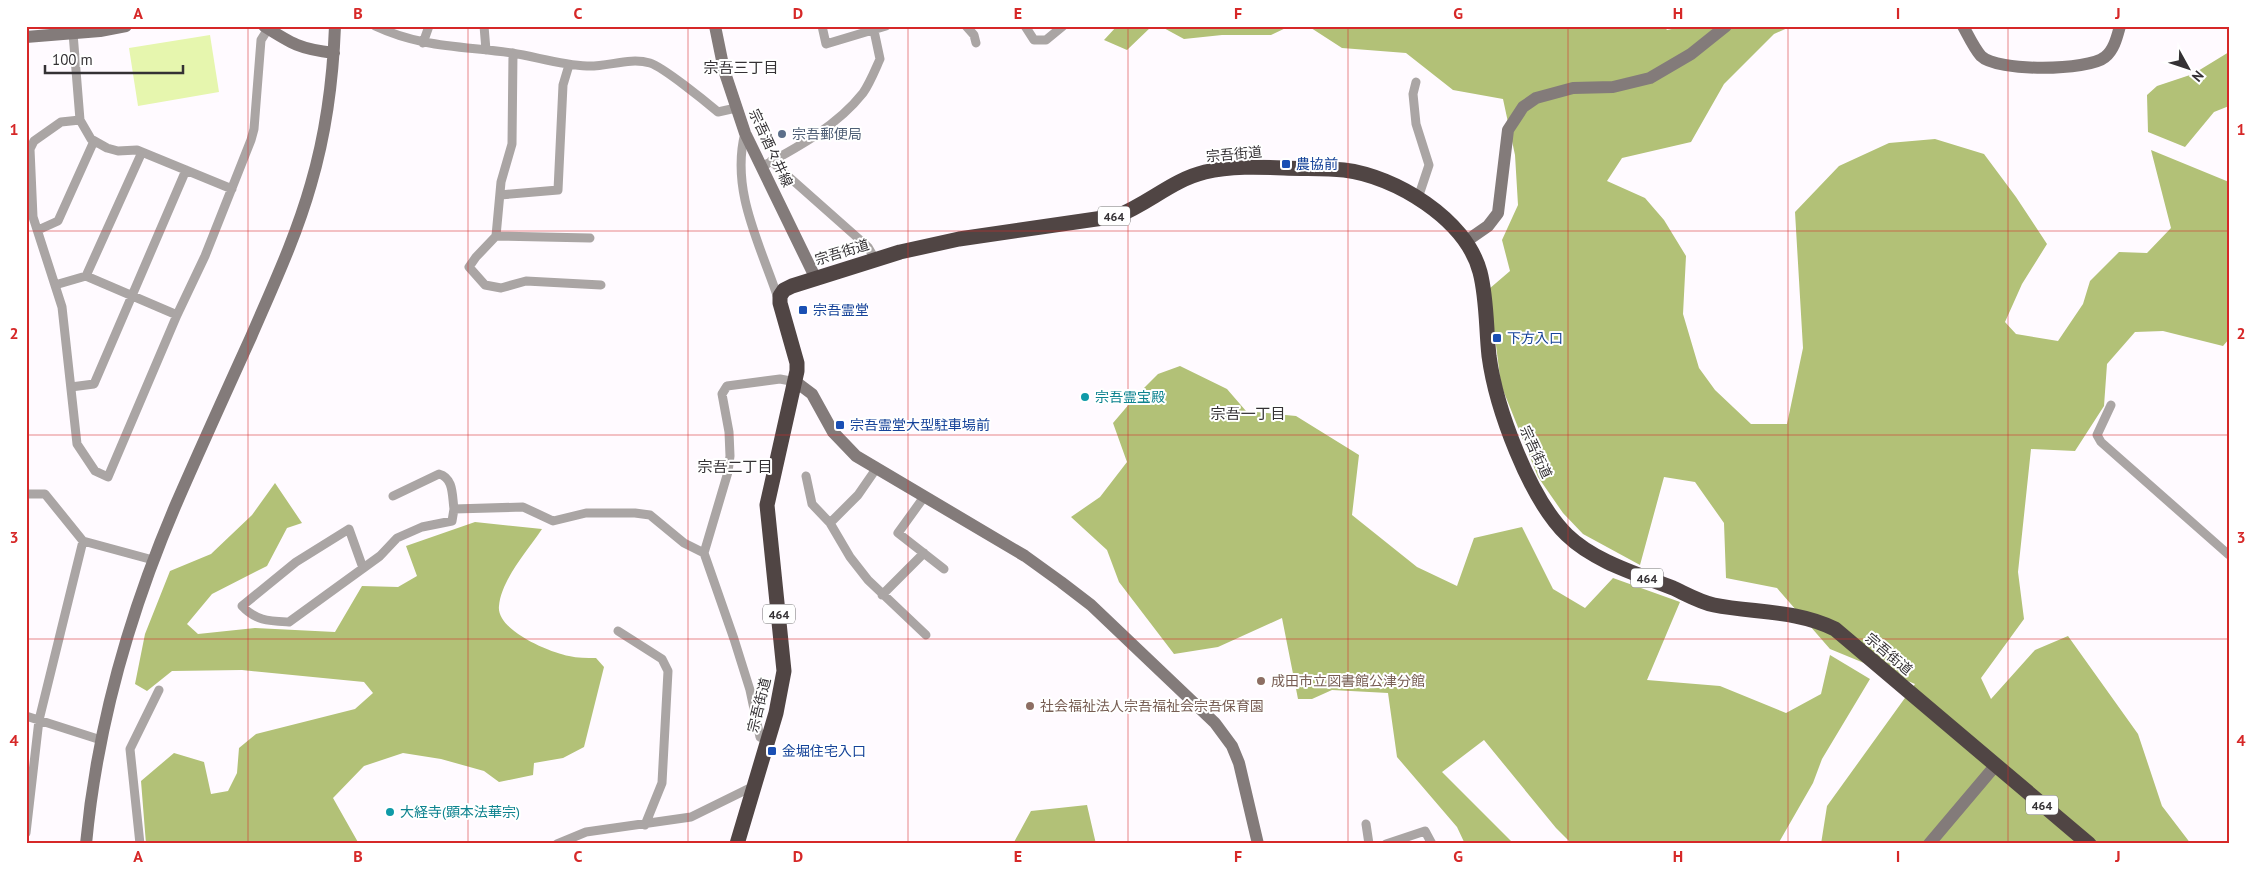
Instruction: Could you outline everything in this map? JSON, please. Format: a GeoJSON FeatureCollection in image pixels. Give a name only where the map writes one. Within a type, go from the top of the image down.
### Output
{"type":"FeatureCollection","features":[{"type":"Feature","properties":{"kind":"highway","name":"宗吾街道"},"geometry":{"type":"LineString","coordinates":[[737,844],[781,694],[784,671],[767,505],[796,382],[797,363],[780,303],[780,296],[784,290],[815,277],[875,259],[959,240],[1117,216],[1136,208],[1177,182],[1209,171],[1259,167],[1343,170],[1367,175],[1392,184],[1418,198],[1439,214],[1465,242],[1475,257],[1482,279],[1490,357],[1500,410],[1515,447],[1542,501],[1556,523],[1581,547],[1603,559],[1711,604],[1806,617],[1835,629],[2089,844]]}},
{"type":"Feature","properties":{"kind":"street"},"geometry":{"type":"LineString","coordinates":[[26,37],[126,26]]}},
{"type":"Feature","properties":{"kind":"street"},"geometry":{"type":"LineString","coordinates":[[86,844],[101,740],[114,681],[153,560],[298,226],[322,141],[330,97],[335,26]]}},
{"type":"Feature","properties":{"kind":"street"},"geometry":{"type":"LineString","coordinates":[[376,26],[399,37],[424,43],[513,53],[569,65],[606,66],[629,61],[652,63],[718,112],[736,108]]}},
{"type":"Feature","properties":{"kind":"street"},"geometry":{"type":"LineString","coordinates":[[424,43],[429,26]]}},
{"type":"Feature","properties":{"kind":"street"},"geometry":{"type":"LineString","coordinates":[[484,26],[486,50]]}},
{"type":"Feature","properties":{"kind":"street","name":"宗吾酒々井線"},"geometry":{"type":"LineString","coordinates":[[715,26],[724,70],[745,133],[767,164],[815,277]]}},
{"type":"Feature","properties":{"kind":"street"},"geometry":{"type":"LineString","coordinates":[[822,26],[826,44],[886,26]]}},
{"type":"Feature","properties":{"kind":"street"},"geometry":{"type":"LineString","coordinates":[[966,26],[974,35],[976,43]]}},
{"type":"Feature","properties":{"kind":"street"},"geometry":{"type":"LineString","coordinates":[[1025,26],[1034,40],[1046,40],[1063,26]]}},
{"type":"Feature","properties":{"kind":"street"},"geometry":{"type":"LineString","coordinates":[[1465,242],[1488,226],[1498,213],[1508,130],[1523,107],[1536,98],[1573,88],[1613,88],[1650,78],[1691,54],[1726,26]]}},
{"type":"Feature","properties":{"kind":"street"},"geometry":{"type":"LineString","coordinates":[[1963,26],[1982,57],[1996,63],[2058,68],[2098,62],[2106,57],[2112,49],[2120,26]]}},
{"type":"Feature","properties":{"kind":"street"},"geometry":{"type":"LineString","coordinates":[[80,120],[61,122],[34,141],[30,149],[33,217],[62,307],[78,444],[95,471],[108,477],[177,315],[205,256],[254,129],[261,40],[266,28],[290,43],[308,49],[334,52]]}},
{"type":"Feature","properties":{"kind":"street"},"geometry":{"type":"LineString","coordinates":[[873,29],[880,58],[863,92],[838,119],[802,144],[767,164],[868,247],[875,259]]}},
{"type":"Feature","properties":{"kind":"street"},"geometry":{"type":"LineString","coordinates":[[73,33],[80,120],[91,139],[106,148],[118,151],[137,150],[232,189]]}},
{"type":"Feature","properties":{"kind":"street"},"geometry":{"type":"LineString","coordinates":[[513,53],[512,144],[501,182],[496,236],[476,257],[469,268],[485,285],[501,288],[526,281],[601,286]]}},
{"type":"Feature","properties":{"kind":"street"},"geometry":{"type":"LineString","coordinates":[[500,195],[558,190],[563,85],[569,65]]}},
{"type":"Feature","properties":{"kind":"street"},"geometry":{"type":"LineString","coordinates":[[1416,82],[1414,94],[1416,124],[1429,165],[1418,198]]}},
{"type":"Feature","properties":{"kind":"street"},"geometry":{"type":"LineString","coordinates":[[745,133],[740,151],[740,169],[745,205],[780,303]]}},
{"type":"Feature","properties":{"kind":"street"},"geometry":{"type":"LineString","coordinates":[[38,230],[58,222],[94,141]]}},
{"type":"Feature","properties":{"kind":"street"},"geometry":{"type":"LineString","coordinates":[[86,276],[142,152]]}},
{"type":"Feature","properties":{"kind":"street"},"geometry":{"type":"LineString","coordinates":[[71,387],[94,384],[186,170]]}},
{"type":"Feature","properties":{"kind":"street"},"geometry":{"type":"LineString","coordinates":[[496,236],[590,238]]}},
{"type":"Feature","properties":{"kind":"street"},"geometry":{"type":"LineString","coordinates":[[55,285],[86,276],[177,315]]}},
{"type":"Feature","properties":{"kind":"street"},"geometry":{"type":"LineString","coordinates":[[767,740],[760,736],[747,681],[704,553],[728,472],[730,456],[729,432],[722,394],[727,386],[780,379],[803,385],[812,394],[833,432],[856,456],[1025,556],[1091,605],[1215,723],[1232,746],[1239,763],[1258,844]]}},
{"type":"Feature","properties":{"kind":"street"},"geometry":{"type":"LineString","coordinates":[[2111,406],[2097,435],[2101,442],[2229,555]]}},
{"type":"Feature","properties":{"kind":"street"},"geometry":{"type":"LineString","coordinates":[[830,523],[858,495],[876,469]]}},
{"type":"Feature","properties":{"kind":"street"},"geometry":{"type":"LineString","coordinates":[[363,568],[349,529],[296,562],[242,606],[251,616],[272,621],[289,622],[380,556],[397,538],[422,526],[452,521],[454,510],[451,482],[446,476],[439,474],[393,496]]}},
{"type":"Feature","properties":{"kind":"street"},"geometry":{"type":"LineString","coordinates":[[806,476],[812,504],[830,523],[850,557],[882,595],[926,635]]}},
{"type":"Feature","properties":{"kind":"street"},"geometry":{"type":"LineString","coordinates":[[26,494],[45,494],[83,541],[153,560]]}},
{"type":"Feature","properties":{"kind":"street"},"geometry":{"type":"LineString","coordinates":[[924,497],[898,532],[944,569]]}},
{"type":"Feature","properties":{"kind":"street"},"geometry":{"type":"LineString","coordinates":[[454,510],[523,507],[553,521],[586,513],[635,513],[650,516],[684,543],[704,553]]}},
{"type":"Feature","properties":{"kind":"street"},"geometry":{"type":"LineString","coordinates":[[26,833],[39,720],[83,541]]}},
{"type":"Feature","properties":{"kind":"street"},"geometry":{"type":"LineString","coordinates":[[882,595],[924,553]]}},
{"type":"Feature","properties":{"kind":"street"},"geometry":{"type":"LineString","coordinates":[[618,631],[662,659],[668,671],[662,783],[645,825]]}},
{"type":"Feature","properties":{"kind":"street"},"geometry":{"type":"LineString","coordinates":[[140,844],[130,749],[158,690]]}},
{"type":"Feature","properties":{"kind":"street"},"geometry":{"type":"LineString","coordinates":[[26,716],[101,740]]}},
{"type":"Feature","properties":{"kind":"street"},"geometry":{"type":"LineString","coordinates":[[1929,844],[1995,766]]}},
{"type":"Feature","properties":{"kind":"street"},"geometry":{"type":"LineString","coordinates":[[564,842],[596,830],[691,818],[754,786]]}},
{"type":"Feature","properties":{"kind":"street"},"geometry":{"type":"LineString","coordinates":[[1366,824],[1369,844]]}},
{"type":"Feature","properties":{"kind":"street"},"geometry":{"type":"LineString","coordinates":[[1386,844],[1425,830],[1432,844]]}},
{"type":"Feature","properties":{"kind":"green space"},"geometry":{"type":"Polygon","coordinates":[[[1117,26],[1152,26],[1127,50],[1104,40],[1117,26]]]}},
{"type":"Feature","properties":{"kind":"green space"},"geometry":{"type":"Polygon","coordinates":[[[1160,26],[1290,26],[1271,35],[1222,35],[1184,39],[1160,26]]]}},
{"type":"Feature","properties":{"kind":"green space"},"geometry":{"type":"Polygon","coordinates":[[[1308,26],[1664,26],[1667,30],[1686,26],[1792,26],[1774,34],[1724,84],[1691,142],[1622,158],[1607,181],[1645,198],[1664,220],[1686,256],[1683,314],[1699,368],[1715,390],[1751,424],[1787,424],[1803,348],[1795,212],[1839,166],[1889,143],[1935,139],[1984,154],[2016,197],[2047,244],[2022,284],[2005,322],[2016,334],[2058,341],[2083,304],[2090,281],[2119,252],[2147,253],[2171,228],[2151,150],[2229,182],[2229,339],[2223,346],[2163,331],[2135,332],[2107,364],[2104,406],[2075,451],[2031,449],[2018,572],[2024,619],[1981,678],[1991,699],[2035,650],[2068,636],[2138,734],[2162,806],[2191,844],[1821,844],[1827,806],[1915,684],[1830,649],[1777,588],[1726,578],[1724,523],[1695,482],[1664,477],[1640,565],[1583,534],[1563,513],[1538,477],[1501,385],[1489,289],[1510,271],[1502,240],[1518,205],[1515,155],[1503,99],[1453,90],[1406,53],[1342,48],[1308,26]]]}},
{"type":"Feature","properties":{"kind":"green space"},"geometry":{"type":"Polygon","coordinates":[[[210,35],[219,92],[138,106],[129,48],[210,35]]]}},
{"type":"Feature","properties":{"kind":"green space"},"geometry":{"type":"Polygon","coordinates":[[[2229,52],[2229,106],[2214,112],[2185,147],[2148,132],[2147,95],[2157,86],[2193,74],[2229,52]]]}},
{"type":"Feature","properties":{"kind":"green space"},"geometry":{"type":"Polygon","coordinates":[[[1180,366],[1227,389],[1246,411],[1296,416],[1359,455],[1352,515],[1417,567],[1457,586],[1474,538],[1522,527],[1553,589],[1585,608],[1613,578],[1680,602],[1647,680],[1720,686],[1786,713],[1821,694],[1830,655],[1870,679],[1822,759],[1813,783],[1778,844],[1572,844],[1556,828],[1484,740],[1442,772],[1514,844],[1465,844],[1457,827],[1397,757],[1388,693],[1332,690],[1312,699],[1298,699],[1282,618],[1218,647],[1174,654],[1119,582],[1107,550],[1071,517],[1100,497],[1127,462],[1113,423],[1158,374],[1180,366]]]}},
{"type":"Feature","properties":{"kind":"green space"},"geometry":{"type":"Polygon","coordinates":[[[275,483],[302,523],[287,528],[267,566],[212,594],[187,624],[198,634],[255,628],[335,632],[362,586],[398,587],[417,576],[406,546],[475,522],[542,529],[516,566],[505,586],[499,606],[500,615],[515,631],[537,645],[569,656],[596,658],[604,667],[584,747],[563,758],[534,763],[533,775],[499,782],[484,771],[441,759],[403,753],[364,766],[333,798],[359,844],[146,844],[141,781],[174,753],[204,762],[211,794],[228,791],[237,773],[239,748],[256,734],[355,709],[373,693],[364,682],[242,670],[172,671],[147,691],[135,684],[145,634],[170,571],[211,554],[252,515],[275,483]]]}},
{"type":"Feature","properties":{"kind":"green space"},"geometry":{"type":"Polygon","coordinates":[[[1087,805],[1096,844],[1013,844],[1031,811],[1087,805]]]}},
{"type":"Feature","properties":{"kind":"place","name":"宗吾郵便局"},"geometry":{"type":"Point","coordinates":[782,134]}},
{"type":"Feature","properties":{"kind":"place","name":"農協前"},"geometry":{"type":"Point","coordinates":[1286,164]}},
{"type":"Feature","properties":{"kind":"place","name":"宗吾霊堂"},"geometry":{"type":"Point","coordinates":[803,310]}},
{"type":"Feature","properties":{"kind":"place","name":"下方入口"},"geometry":{"type":"Point","coordinates":[1497,338]}},
{"type":"Feature","properties":{"kind":"place","name":"宗吾霊宝殿"},"geometry":{"type":"Point","coordinates":[1085,397]}},
{"type":"Feature","properties":{"kind":"place","name":"宗吾霊堂大型駐車場前"},"geometry":{"type":"Point","coordinates":[840,425]}},
{"type":"Feature","properties":{"kind":"place","name":"成田市立図書館公津分館"},"geometry":{"type":"Point","coordinates":[1261,681]}},
{"type":"Feature","properties":{"kind":"place","name":"社会福祉法人宗吾福祉会宗吾保育園"},"geometry":{"type":"Point","coordinates":[1030,706]}},
{"type":"Feature","properties":{"kind":"place","name":"金堀住宅入口"},"geometry":{"type":"Point","coordinates":[772,751]}},
{"type":"Feature","properties":{"kind":"place","name":"大経寺(顕本法華宗)"},"geometry":{"type":"Point","coordinates":[390,812]}},
{"type":"Feature","properties":{"kind":"district","name":"宗吾三丁目"},"geometry":{"type":"Point","coordinates":[741,67]}},
{"type":"Feature","properties":{"kind":"district","name":"宗吾一丁目"},"geometry":{"type":"Point","coordinates":[1248,413]}},
{"type":"Feature","properties":{"kind":"district","name":"宗吾二丁目"},"geometry":{"type":"Point","coordinates":[735,466]}}]}
